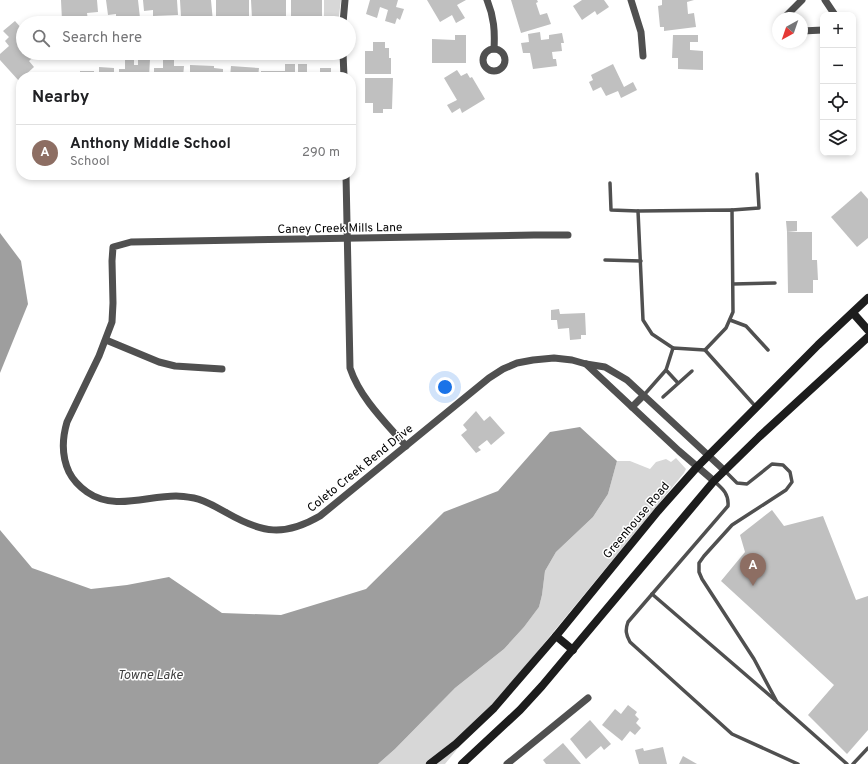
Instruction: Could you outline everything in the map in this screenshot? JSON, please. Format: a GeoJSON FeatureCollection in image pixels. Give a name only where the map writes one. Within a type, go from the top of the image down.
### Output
{"type":"FeatureCollection","features":[{"type":"Feature","properties":{"kind":"main road","name":"Greenhouse Road"},"geometry":{"type":"LineString","coordinates":[[430,764],[456,744],[494,708],[556,636],[658,511],[697,467],[756,407],[868,298]]}},
{"type":"Feature","properties":{"kind":"main road"},"geometry":{"type":"LineString","coordinates":[[853,313],[868,330]]}},
{"type":"Feature","properties":{"kind":"main road"},"geometry":{"type":"LineString","coordinates":[[462,764],[520,710],[573,650],[724,470],[868,337]]}},
{"type":"Feature","properties":{"kind":"main road"},"geometry":{"type":"LineString","coordinates":[[556,636],[573,650]]}},
{"type":"Feature","properties":{"kind":"street"},"geometry":{"type":"LineString","coordinates":[[343,16],[345,0]]}},
{"type":"Feature","properties":{"kind":"street"},"geometry":{"type":"LineString","coordinates":[[487,0],[493,14],[495,38],[494,49]]}},
{"type":"Feature","properties":{"kind":"street"},"geometry":{"type":"LineString","coordinates":[[631,0],[641,32],[643,56]]}},
{"type":"Feature","properties":{"kind":"street"},"geometry":{"type":"LineString","coordinates":[[790,12],[802,0]]}},
{"type":"Feature","properties":{"kind":"street"},"geometry":{"type":"LineString","coordinates":[[824,0],[833,12]]}},
{"type":"Feature","properties":{"kind":"street"},"geometry":{"type":"LineString","coordinates":[[808,31],[820,30]]}},
{"type":"Feature","properties":{"kind":"street"},"geometry":{"type":"LineString","coordinates":[[343,60],[344,72]]}},
{"type":"Feature","properties":{"kind":"street"},"geometry":{"type":"LineString","coordinates":[[346,180],[350,368],[355,381],[364,395],[406,446]]}},
{"type":"Feature","properties":{"kind":"street","name":"Caney Creek Mills Lane"},"geometry":{"type":"LineString","coordinates":[[106,340],[112,322],[113,247],[131,242],[568,235]]}},
{"type":"Feature","properties":{"kind":"street"},"geometry":{"type":"LineString","coordinates":[[106,340],[141,355],[175,366],[222,369]]}},
{"type":"Feature","properties":{"kind":"street","name":"Coleto Creek Bend Drive"},"geometry":{"type":"LineString","coordinates":[[106,340],[67,422],[62,444],[66,466],[71,476],[81,488],[93,496],[104,500],[119,502],[176,496],[196,498],[212,504],[254,527],[272,530],[290,529],[306,524],[320,516],[489,378],[503,369],[517,363],[554,358],[605,367],[627,380],[724,470]]}},
{"type":"Feature","properties":{"kind":"street","name":"Coleto Creek Bend Drive"},"geometry":{"type":"LineString","coordinates":[[586,364],[714,481]]}},
{"type":"Feature","properties":{"kind":"street"},"geometry":{"type":"LineString","coordinates":[[632,407],[643,396]]}},
{"type":"Feature","properties":{"kind":"street"},"geometry":{"type":"LineString","coordinates":[[507,764],[588,698]]}},
{"type":"Feature","properties":{"kind":"lane"},"geometry":{"type":"LineString","coordinates":[[610,183],[612,210],[732,210],[759,208],[757,174]]}},
{"type":"Feature","properties":{"kind":"lane"},"geometry":{"type":"LineString","coordinates":[[705,350],[726,328],[733,312],[732,210]]}},
{"type":"Feature","properties":{"kind":"lane"},"geometry":{"type":"LineString","coordinates":[[638,211],[643,320],[652,334],[673,348],[705,350],[756,407]]}},
{"type":"Feature","properties":{"kind":"lane"},"geometry":{"type":"LineString","coordinates":[[605,260],[641,261]]}},
{"type":"Feature","properties":{"kind":"lane"},"geometry":{"type":"LineString","coordinates":[[733,284],[775,283]]}},
{"type":"Feature","properties":{"kind":"lane"},"geometry":{"type":"LineString","coordinates":[[730,320],[746,326],[768,350]]}},
{"type":"Feature","properties":{"kind":"lane"},"geometry":{"type":"LineString","coordinates":[[643,396],[666,370],[673,348]]}},
{"type":"Feature","properties":{"kind":"lane"},"geometry":{"type":"LineString","coordinates":[[666,370],[678,383]]}},
{"type":"Feature","properties":{"kind":"lane"},"geometry":{"type":"LineString","coordinates":[[663,397],[692,371]]}},
{"type":"Feature","properties":{"kind":"lane"},"geometry":{"type":"LineString","coordinates":[[724,470],[737,483],[747,484],[772,464],[783,465],[790,472],[792,482],[786,490],[732,525],[699,563],[699,572],[702,579],[754,659],[777,702]]}},
{"type":"Feature","properties":{"kind":"lane"},"geometry":{"type":"LineString","coordinates":[[714,481],[726,493],[728,506],[628,622],[626,636],[630,642],[732,734],[798,764]]}},
{"type":"Feature","properties":{"kind":"lane"},"geometry":{"type":"LineString","coordinates":[[652,594],[847,764]]}},
{"type":"Feature","properties":{"kind":"lane"},"geometry":{"type":"LineString","coordinates":[[854,764],[868,748]]}},
{"type":"Feature","properties":{"kind":"shaded area"},"geometry":{"type":"Polygon","coordinates":[[[324,0],[341,0],[339,16],[324,16],[324,0]]]}},
{"type":"Feature","properties":{"kind":"shaded area"},"geometry":{"type":"Polygon","coordinates":[[[676,458],[686,469],[684,473],[445,764],[378,764],[395,749],[455,688],[504,649],[524,627],[539,607],[545,571],[556,552],[593,517],[608,494],[617,461],[630,461],[650,469],[656,462],[666,459],[671,462],[676,458]]]}},
{"type":"Feature","properties":{"kind":"water"},"geometry":{"type":"Polygon","coordinates":[[[0,233],[21,261],[28,304],[0,373],[0,233]]]}},
{"type":"Feature","properties":{"kind":"water","name":"Towne Lake"},"geometry":{"type":"Polygon","coordinates":[[[580,427],[617,461],[608,494],[593,517],[556,552],[545,571],[539,607],[524,627],[504,649],[455,688],[395,749],[378,764],[0,764],[0,530],[32,568],[91,589],[127,585],[169,577],[222,613],[281,615],[366,589],[444,512],[498,491],[550,432],[580,427]]]}},
{"type":"Feature","properties":{"kind":"building"},"geometry":{"type":"Polygon","coordinates":[[[61,0],[97,0],[98,12],[87,13],[87,16],[62,16],[61,0]]]}},
{"type":"Feature","properties":{"kind":"building"},"geometry":{"type":"Polygon","coordinates":[[[106,0],[138,0],[140,16],[116,16],[116,14],[108,15],[106,0]]]}},
{"type":"Feature","properties":{"kind":"building"},"geometry":{"type":"Polygon","coordinates":[[[143,0],[177,0],[178,15],[153,16],[153,10],[144,11],[143,0]]]}},
{"type":"Feature","properties":{"kind":"building"},"geometry":{"type":"Polygon","coordinates":[[[180,0],[211,0],[212,16],[181,16],[180,0]]]}},
{"type":"Feature","properties":{"kind":"building"},"geometry":{"type":"Polygon","coordinates":[[[216,0],[249,0],[249,16],[216,16],[216,0]]]}},
{"type":"Feature","properties":{"kind":"building"},"geometry":{"type":"Polygon","coordinates":[[[251,0],[286,0],[286,16],[252,16],[251,0]]]}},
{"type":"Feature","properties":{"kind":"building"},"geometry":{"type":"Polygon","coordinates":[[[291,0],[322,0],[322,16],[291,16],[291,0]]]}},
{"type":"Feature","properties":{"kind":"building"},"geometry":{"type":"Polygon","coordinates":[[[370,0],[398,0],[396,7],[404,9],[400,20],[397,18],[395,24],[385,21],[388,10],[380,7],[377,18],[366,14],[370,0]]]}},
{"type":"Feature","properties":{"kind":"building"},"geometry":{"type":"Polygon","coordinates":[[[427,0],[466,0],[457,5],[465,18],[456,23],[452,15],[440,22],[427,0]]]}},
{"type":"Feature","properties":{"kind":"building"},"geometry":{"type":"Polygon","coordinates":[[[511,0],[537,0],[538,2],[536,3],[540,15],[547,13],[551,24],[521,33],[511,0]]]}},
{"type":"Feature","properties":{"kind":"building"},"geometry":{"type":"Polygon","coordinates":[[[582,0],[604,0],[609,7],[597,15],[595,11],[582,20],[573,6],[582,0]]]}},
{"type":"Feature","properties":{"kind":"building"},"geometry":{"type":"Polygon","coordinates":[[[662,0],[694,0],[687,2],[688,14],[694,13],[696,27],[664,31],[664,27],[660,27],[658,6],[662,5],[662,0]]]}},
{"type":"Feature","properties":{"kind":"building"},"geometry":{"type":"Polygon","coordinates":[[[15,21],[16,22],[16,60],[30,60],[29,61],[34,67],[28,72],[16,72],[16,78],[0,60],[0,54],[9,46],[5,41],[9,37],[3,31],[15,21]]]}},
{"type":"Feature","properties":{"kind":"building"},"geometry":{"type":"Polygon","coordinates":[[[540,32],[541,40],[549,39],[549,35],[562,33],[564,43],[561,43],[562,51],[552,52],[553,59],[556,59],[557,66],[533,69],[530,53],[523,53],[521,43],[529,42],[528,34],[540,32]]]}},
{"type":"Feature","properties":{"kind":"building"},"geometry":{"type":"Polygon","coordinates":[[[455,35],[466,35],[466,63],[432,63],[432,39],[455,40],[455,35]]]}},
{"type":"Feature","properties":{"kind":"building"},"geometry":{"type":"Polygon","coordinates":[[[673,35],[698,35],[698,42],[690,42],[690,50],[703,51],[703,70],[678,69],[678,58],[672,58],[673,35]]]}},
{"type":"Feature","properties":{"kind":"building"},"geometry":{"type":"Polygon","coordinates":[[[373,42],[385,42],[385,48],[389,48],[389,58],[391,58],[391,74],[365,74],[365,51],[373,51],[373,42]]]}},
{"type":"Feature","properties":{"kind":"building"},"geometry":{"type":"Polygon","coordinates":[[[125,60],[134,60],[134,65],[138,65],[138,60],[150,60],[149,72],[119,72],[119,69],[125,69],[125,60]]]}},
{"type":"Feature","properties":{"kind":"building"},"geometry":{"type":"Polygon","coordinates":[[[163,60],[174,60],[174,66],[184,66],[183,72],[154,72],[154,68],[163,68],[163,60]]]}},
{"type":"Feature","properties":{"kind":"building"},"geometry":{"type":"Polygon","coordinates":[[[285,64],[295,64],[295,72],[261,72],[261,71],[285,71],[285,64]]]}},
{"type":"Feature","properties":{"kind":"building"},"geometry":{"type":"Polygon","coordinates":[[[298,64],[307,64],[307,72],[298,72],[298,64]]]}},
{"type":"Feature","properties":{"kind":"building"},"geometry":{"type":"Polygon","coordinates":[[[613,64],[624,87],[633,82],[637,90],[621,98],[618,91],[606,96],[601,87],[593,91],[589,82],[593,80],[591,75],[613,64]]]}},
{"type":"Feature","properties":{"kind":"building"},"geometry":{"type":"Polygon","coordinates":[[[190,65],[214,66],[214,68],[223,69],[223,72],[190,72],[190,65]]]}},
{"type":"Feature","properties":{"kind":"building"},"geometry":{"type":"Polygon","coordinates":[[[231,66],[259,68],[259,72],[230,72],[231,66]]]}},
{"type":"Feature","properties":{"kind":"building"},"geometry":{"type":"Polygon","coordinates":[[[99,67],[114,68],[114,72],[99,72],[99,67]]]}},
{"type":"Feature","properties":{"kind":"building"},"geometry":{"type":"Polygon","coordinates":[[[320,68],[331,68],[331,72],[320,72],[320,68]]]}},
{"type":"Feature","properties":{"kind":"building"},"geometry":{"type":"Polygon","coordinates":[[[457,70],[461,76],[467,73],[470,78],[472,77],[485,99],[462,113],[460,108],[452,113],[447,105],[457,100],[444,78],[457,70]]]}},
{"type":"Feature","properties":{"kind":"building"},"geometry":{"type":"Polygon","coordinates":[[[80,71],[94,72],[80,72],[80,71]]]}},
{"type":"Feature","properties":{"kind":"building"},"geometry":{"type":"Polygon","coordinates":[[[365,78],[393,78],[392,109],[383,109],[383,113],[373,113],[373,103],[365,103],[365,78]]]}},
{"type":"Feature","properties":{"kind":"building"},"geometry":{"type":"Polygon","coordinates":[[[861,191],[868,199],[868,238],[857,247],[831,217],[861,191]]]}},
{"type":"Feature","properties":{"kind":"building"},"geometry":{"type":"Polygon","coordinates":[[[786,221],[797,221],[797,231],[787,232],[786,221]]]}},
{"type":"Feature","properties":{"kind":"building"},"geometry":{"type":"Polygon","coordinates":[[[787,232],[812,232],[812,260],[817,260],[818,280],[813,280],[813,293],[788,293],[787,232]]]}},
{"type":"Feature","properties":{"kind":"building"},"geometry":{"type":"Polygon","coordinates":[[[559,309],[560,314],[585,313],[586,335],[581,335],[581,339],[570,340],[569,328],[558,329],[557,320],[551,320],[551,310],[559,309]]]}},
{"type":"Feature","properties":{"kind":"building"},"geometry":{"type":"Polygon","coordinates":[[[476,411],[484,421],[490,416],[505,433],[491,445],[487,440],[478,447],[481,450],[476,453],[461,435],[467,430],[463,425],[476,411]]]}},
{"type":"Feature","properties":{"kind":"building"},"geometry":{"type":"Polygon","coordinates":[[[772,510],[784,526],[823,516],[856,600],[868,596],[868,730],[847,754],[808,715],[834,685],[721,581],[745,552],[740,535],[772,510]]]}},
{"type":"Feature","properties":{"kind":"building"},"geometry":{"type":"Polygon","coordinates":[[[628,705],[637,712],[635,715],[639,719],[636,723],[641,728],[635,735],[630,731],[622,741],[602,725],[615,709],[621,714],[628,705]]]}},
{"type":"Feature","properties":{"kind":"building"},"geometry":{"type":"Polygon","coordinates":[[[590,720],[611,744],[604,750],[601,746],[586,759],[570,739],[590,720]]]}},
{"type":"Feature","properties":{"kind":"building"},"geometry":{"type":"Polygon","coordinates":[[[563,743],[581,764],[546,764],[543,760],[563,743]]]}},
{"type":"Feature","properties":{"kind":"building"},"geometry":{"type":"Polygon","coordinates":[[[663,747],[667,764],[639,764],[635,750],[643,748],[644,751],[663,747]]]}},
{"type":"Feature","properties":{"kind":"building"},"geometry":{"type":"Polygon","coordinates":[[[683,756],[697,764],[679,764],[683,756]]]}},
{"type":"Feature","properties":{"kind":"place","name":"Anthony Middle School"},"geometry":{"type":"Point","coordinates":[753,586]}}]}
